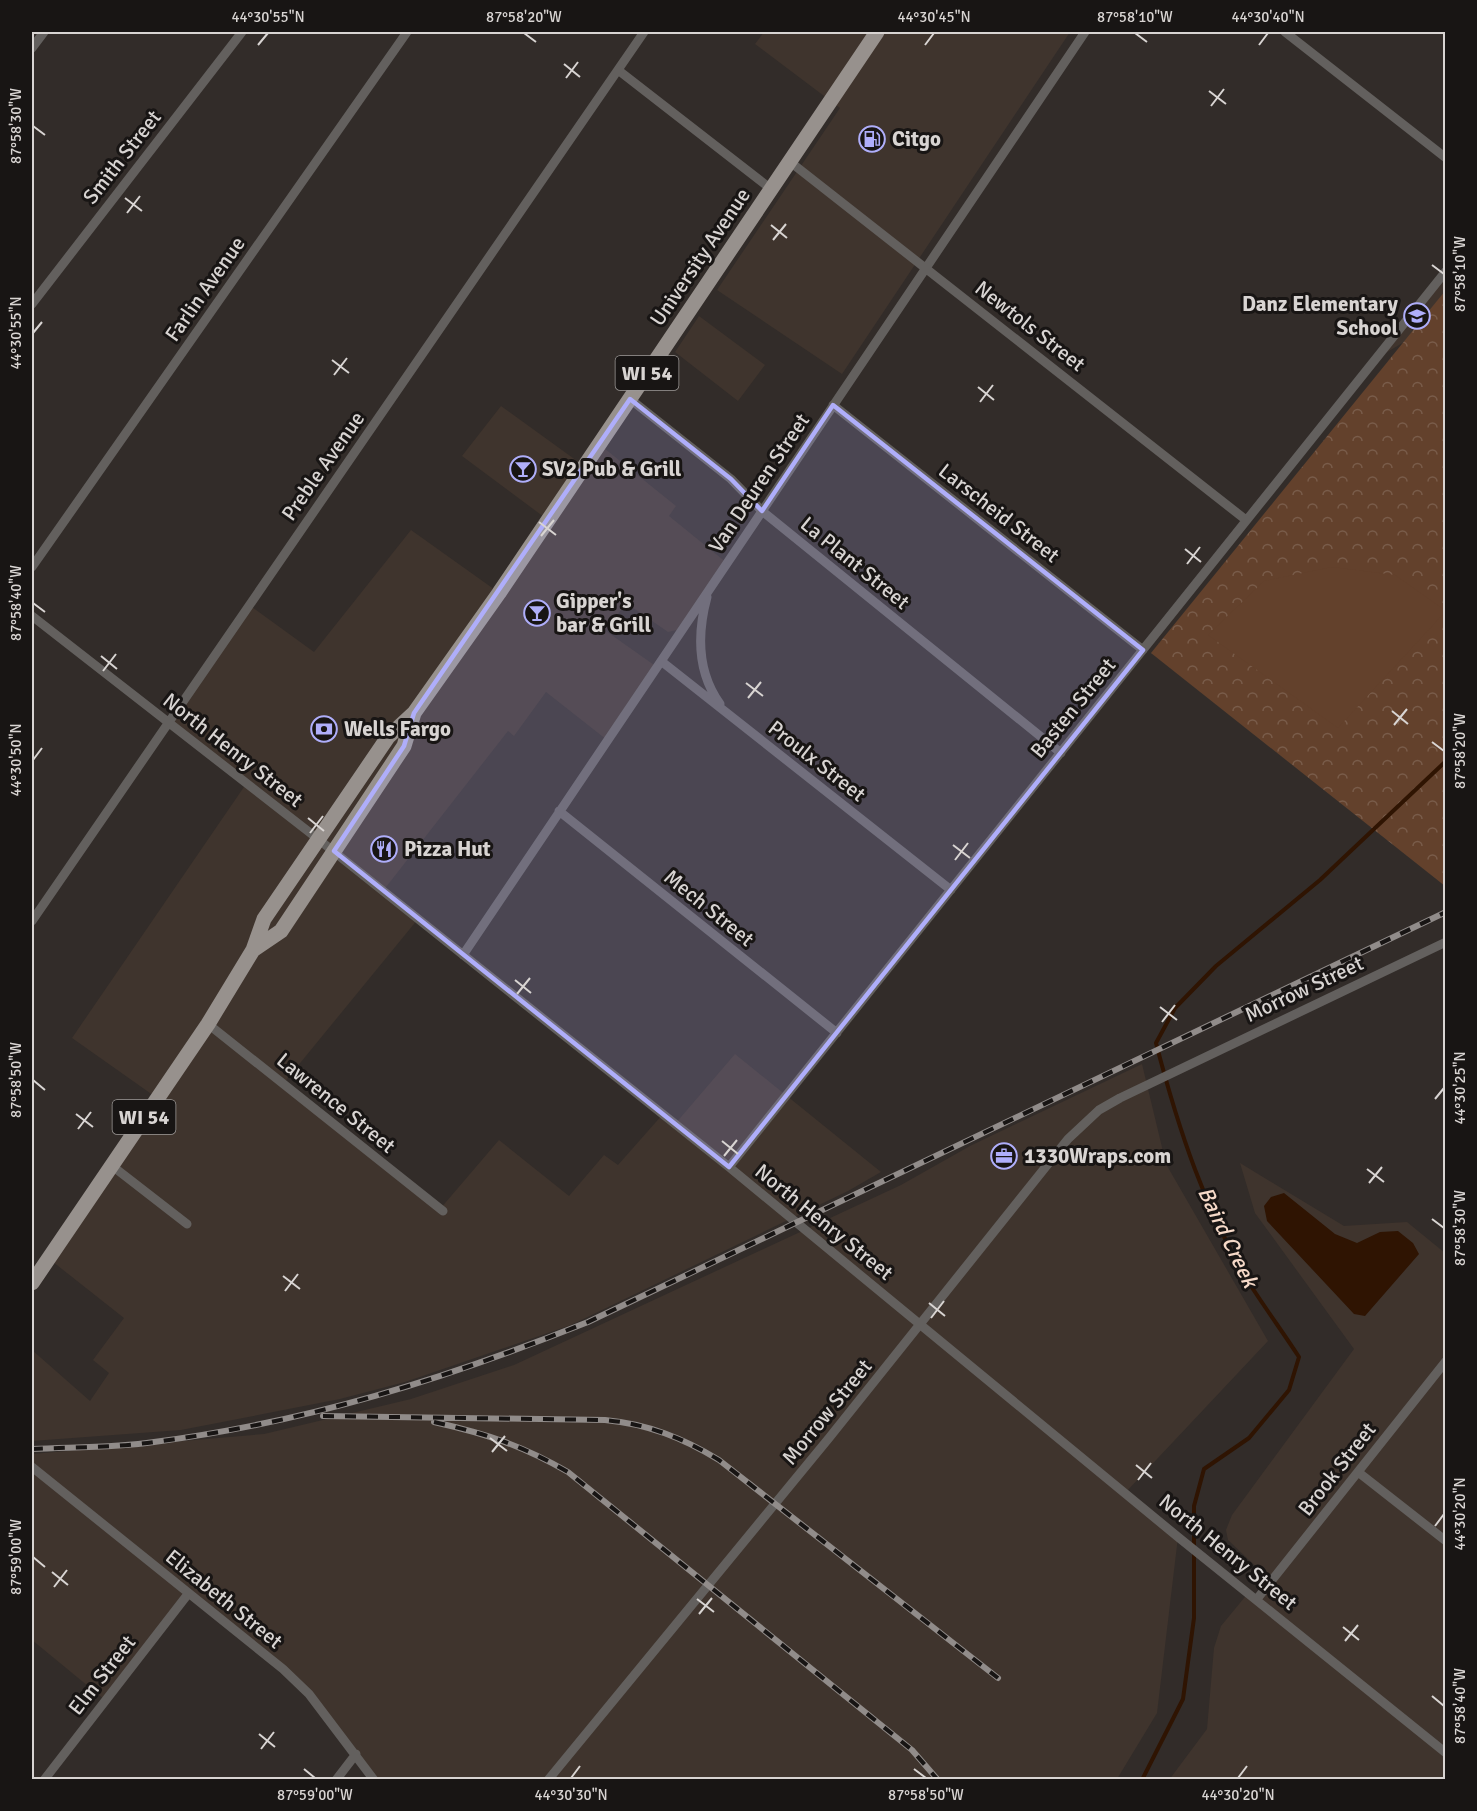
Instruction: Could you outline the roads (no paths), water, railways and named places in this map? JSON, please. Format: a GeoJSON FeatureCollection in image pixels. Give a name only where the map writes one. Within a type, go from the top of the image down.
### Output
{"type":"FeatureCollection","features":[{"type":"Feature","properties":{"kind":"main road","name":"University Avenue"},"geometry":{"type":"LineString","coordinates":[[32,1283],[208,1024],[254,950],[264,919],[318,839],[388,737],[414,713],[630,399],[877,32]]}},
{"type":"Feature","properties":{"kind":"main road","name":"University Avenue"},"geometry":{"type":"LineString","coordinates":[[254,950],[280,931],[404,746],[414,713]]}},
{"type":"Feature","properties":{"kind":"street"},"geometry":{"type":"LineString","coordinates":[[32,48],[44,32]]}},
{"type":"Feature","properties":{"kind":"street","name":"Smith Street"},"geometry":{"type":"LineString","coordinates":[[32,304],[242,32]]}},
{"type":"Feature","properties":{"kind":"street","name":"Farlin Avenue"},"geometry":{"type":"LineString","coordinates":[[32,567],[407,32]]}},
{"type":"Feature","properties":{"kind":"street","name":"Preble Avenue"},"geometry":{"type":"LineString","coordinates":[[32,921],[644,32]]}},
{"type":"Feature","properties":{"kind":"street","name":"Van Deuren Street"},"geometry":{"type":"LineString","coordinates":[[463,955],[1085,32]]}},
{"type":"Feature","properties":{"kind":"street"},"geometry":{"type":"LineString","coordinates":[[1285,32],[1446,158]]}},
{"type":"Feature","properties":{"kind":"street"},"geometry":{"type":"LineString","coordinates":[[618,70],[771,189]]}},
{"type":"Feature","properties":{"kind":"street","name":"Newtols Street"},"geometry":{"type":"LineString","coordinates":[[789,161],[1246,520]]}},
{"type":"Feature","properties":{"kind":"street","name":"Basten Street"},"geometry":{"type":"LineString","coordinates":[[729,1167],[1446,271]]}},
{"type":"Feature","properties":{"kind":"street","name":"La Plant Street"},"geometry":{"type":"LineString","coordinates":[[630,399],[730,479],[762,511],[1061,753]]}},
{"type":"Feature","properties":{"kind":"street","name":"Larscheid Street"},"geometry":{"type":"LineString","coordinates":[[833,405],[1143,650]]}},
{"type":"Feature","properties":{"kind":"street"},"geometry":{"type":"LineString","coordinates":[[712,585],[702,620],[702,659],[712,691],[729,715]]}},
{"type":"Feature","properties":{"kind":"street","name":"North Henry Street"},"geometry":{"type":"LineString","coordinates":[[32,616],[318,839],[729,1167],[1178,1537],[1446,1753]]}},
{"type":"Feature","properties":{"kind":"street","name":"Proulx Street"},"geometry":{"type":"LineString","coordinates":[[661,661],[951,890]]}},
{"type":"Feature","properties":{"kind":"street","name":"Mech Street"},"geometry":{"type":"LineString","coordinates":[[559,811],[837,1033]]}},
{"type":"Feature","properties":{"kind":"street","name":"Morrow Street"},"geometry":{"type":"LineString","coordinates":[[548,1779],[921,1324],[1068,1139],[1099,1110],[1179,1069],[1446,942]]}},
{"type":"Feature","properties":{"kind":"street","name":"Lawrence Street"},"geometry":{"type":"LineString","coordinates":[[208,1024],[443,1211]]}},
{"type":"Feature","properties":{"kind":"street"},"geometry":{"type":"LineString","coordinates":[[111,1165],[187,1224]]}},
{"type":"Feature","properties":{"kind":"street","name":"Brook Street"},"geometry":{"type":"LineString","coordinates":[[1257,1599],[1446,1362]]}},
{"type":"Feature","properties":{"kind":"street","name":"Elizabeth Street"},"geometry":{"type":"LineString","coordinates":[[32,1467],[309,1694],[374,1779]]}},
{"type":"Feature","properties":{"kind":"street"},"geometry":{"type":"LineString","coordinates":[[1358,1472],[1446,1541]]}},
{"type":"Feature","properties":{"kind":"street","name":"Elm Street"},"geometry":{"type":"LineString","coordinates":[[44,1779],[188,1593]]}},
{"type":"Feature","properties":{"kind":"street"},"geometry":{"type":"LineString","coordinates":[[336,1779],[356,1754]]}},
{"type":"Feature","properties":{"kind":"waterway","name":"Baird Creek"},"geometry":{"type":"LineString","coordinates":[[1142,1780],[1183,1699],[1194,1618],[1194,1506],[1204,1469],[1249,1438],[1289,1390],[1299,1357],[1253,1289],[1207,1201],[1184,1138],[1156,1043],[1175,1008],[1216,966],[1320,880],[1446,761]]}},
{"type":"Feature","properties":{"kind":"railway"},"geometry":{"type":"LineString","coordinates":[[32,1449],[139,1444],[267,1423],[375,1396],[535,1343],[588,1322],[1446,912]]}},
{"type":"Feature","properties":{"kind":"railway"},"geometry":{"type":"LineString","coordinates":[[323,1416],[605,1420],[665,1433],[719,1460],[998,1678]]}},
{"type":"Feature","properties":{"kind":"railway"},"geometry":{"type":"LineString","coordinates":[[434,1422],[503,1441],[535,1454],[568,1472],[912,1750],[938,1780]]}},
{"type":"Feature","properties":{"kind":"place","name":"Citgo"},"geometry":{"type":"Point","coordinates":[872,139]}},
{"type":"Feature","properties":{"kind":"place","name":"Danz Elementary School"},"geometry":{"type":"Point","coordinates":[1417,316]}},
{"type":"Feature","properties":{"kind":"place","name":"SV2 Pub & Grill"},"geometry":{"type":"Point","coordinates":[523,469]}},
{"type":"Feature","properties":{"kind":"place","name":"Gipper's bar & Grill"},"geometry":{"type":"Point","coordinates":[537,613]}},
{"type":"Feature","properties":{"kind":"place","name":"Wells Fargo"},"geometry":{"type":"Point","coordinates":[324,729]}},
{"type":"Feature","properties":{"kind":"place","name":"Pizza Hut"},"geometry":{"type":"Point","coordinates":[384,849]}},
{"type":"Feature","properties":{"kind":"place","name":"1330Wraps.com"},"geometry":{"type":"Point","coordinates":[1004,1156]}}]}
